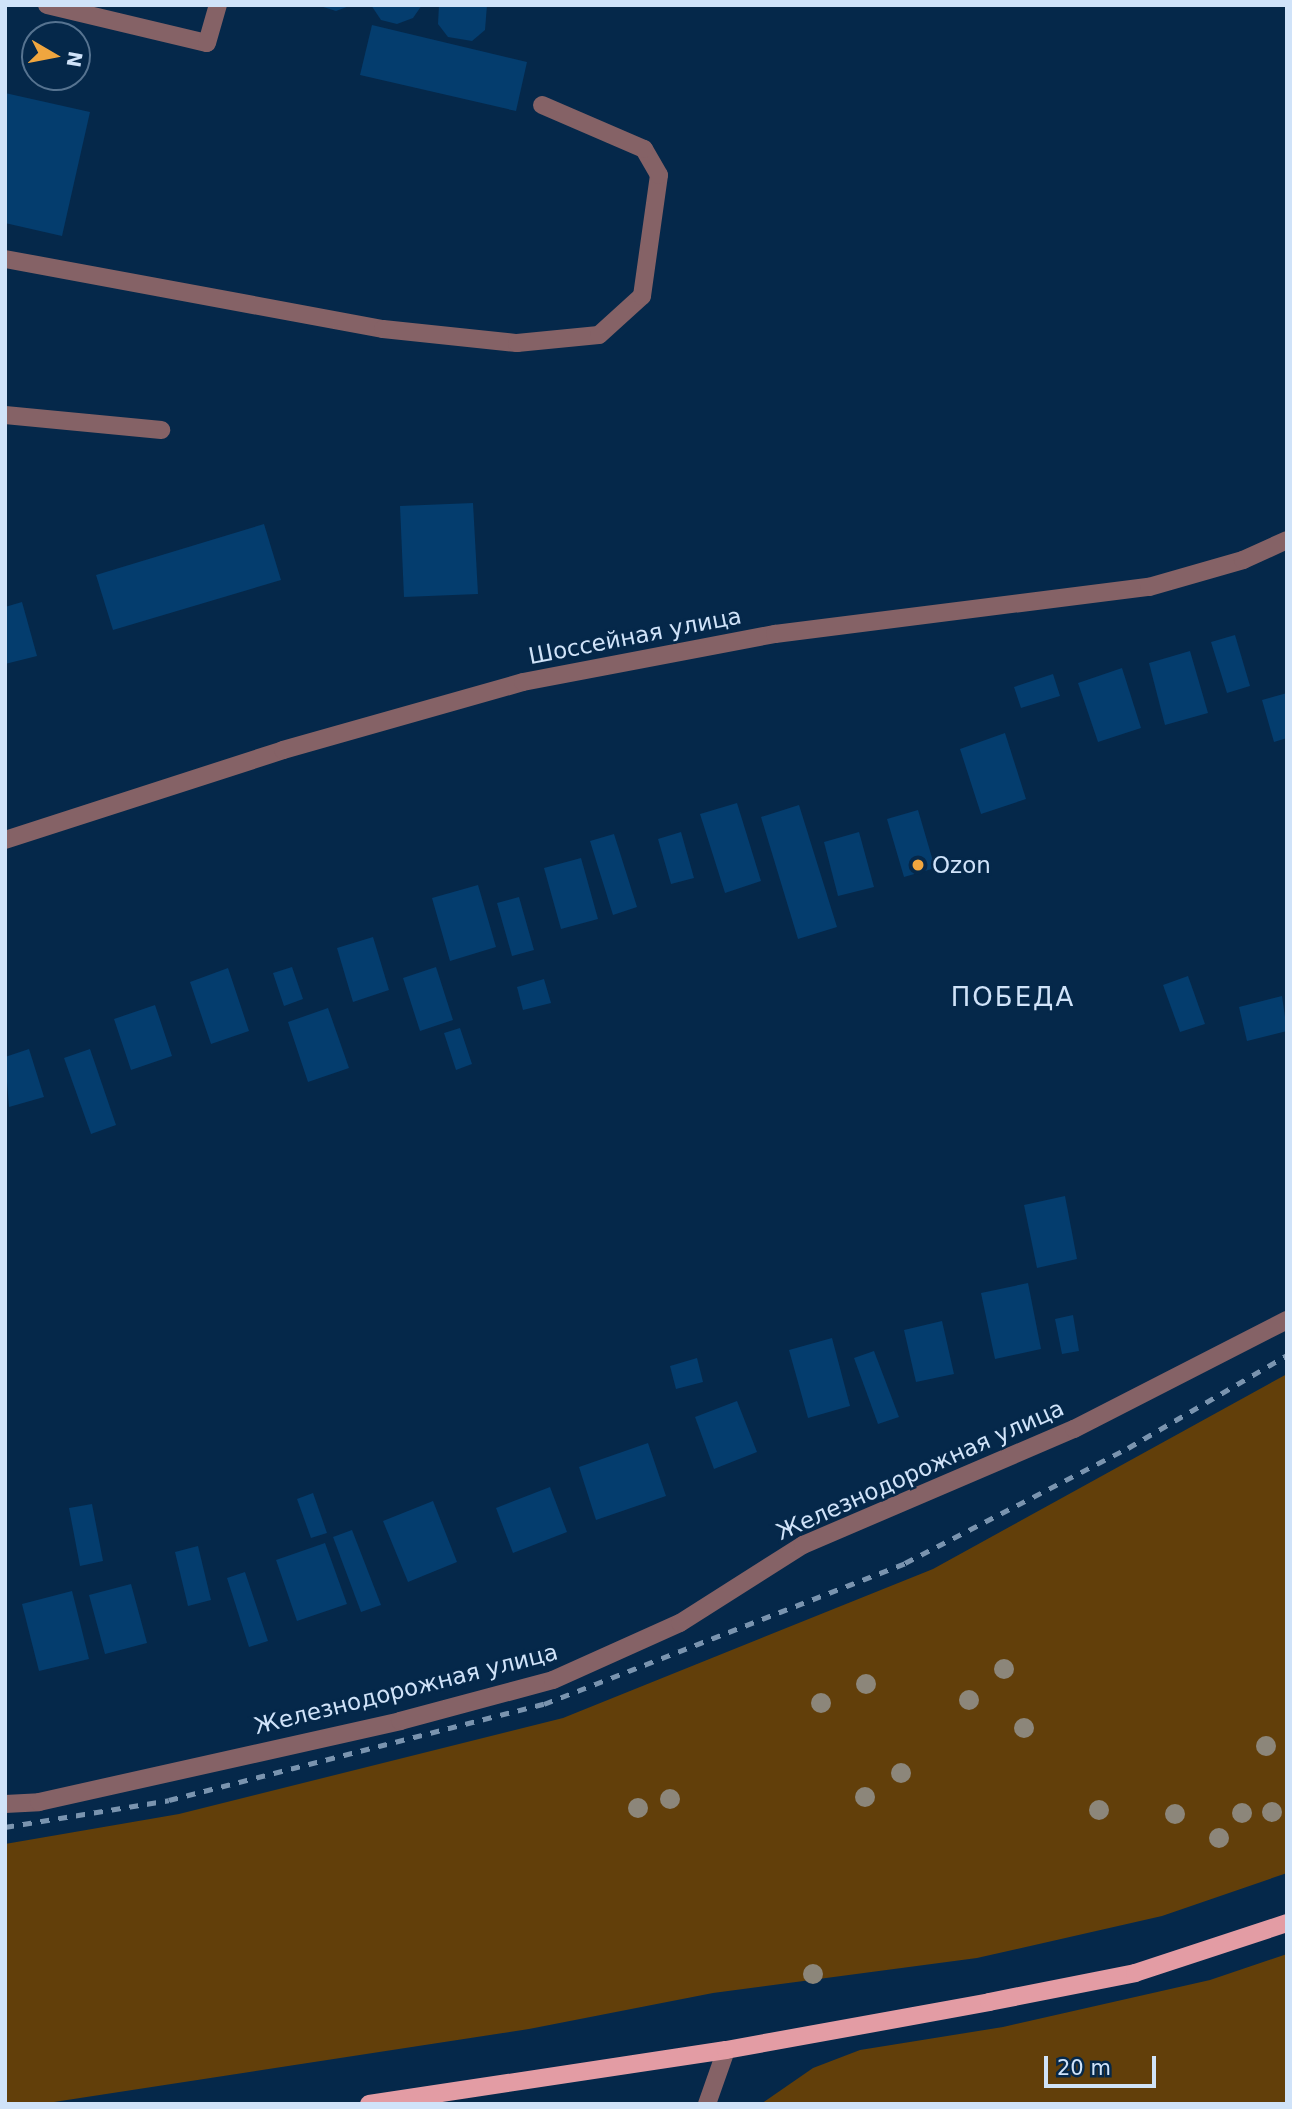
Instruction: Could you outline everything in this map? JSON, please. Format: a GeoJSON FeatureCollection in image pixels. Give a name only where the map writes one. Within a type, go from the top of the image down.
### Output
{"type":"FeatureCollection","features":[{"type":"Feature","properties":{"kind":"main road"},"geometry":{"type":"LineString","coordinates":[[369,2104],[726,2050],[1135,1973],[1287,1923]]}},
{"type":"Feature","properties":{"kind":"street"},"geometry":{"type":"LineString","coordinates":[[47,5],[206,43],[218,5]]}},
{"type":"Feature","properties":{"kind":"street"},"geometry":{"type":"LineString","coordinates":[[5,259],[383,329],[517,343],[599,335],[642,296],[659,175],[644,149],[542,106]]}},
{"type":"Feature","properties":{"kind":"street"},"geometry":{"type":"LineString","coordinates":[[5,415],[162,430]]}},
{"type":"Feature","properties":{"kind":"street","name":"Шоссейная улица"},"geometry":{"type":"LineString","coordinates":[[5,839],[283,750],[523,682],[775,634],[1149,587],[1243,560],[1287,540]]}},
{"type":"Feature","properties":{"kind":"street","name":"Железнодорожная улица"},"geometry":{"type":"LineString","coordinates":[[5,1804],[39,1802],[400,1721],[553,1680],[680,1623],[803,1545],[1074,1429],[1287,1320]]}},
{"type":"Feature","properties":{"kind":"street"},"geometry":{"type":"LineString","coordinates":[[707,2104],[726,2050]]}},
{"type":"Feature","properties":{"kind":"shaded area"},"geometry":{"type":"Polygon","coordinates":[[[1287,1374],[1287,1873],[1162,1916],[977,1958],[713,1993],[529,2029],[41,2104],[5,2104],[5,1844],[179,1814],[563,1718],[933,1569],[1287,1374]]]}},
{"type":"Feature","properties":{"kind":"shaded area"},"geometry":{"type":"Polygon","coordinates":[[[1287,1954],[1287,2104],[761,2104],[813,2068],[860,2050],[1003,2027],[1210,1980],[1287,1954]]]}},
{"type":"Feature","properties":{"kind":"building"},"geometry":{"type":"Polygon","coordinates":[[[317,5],[352,5],[336,11],[317,5]]]}},
{"type":"Feature","properties":{"kind":"building"},"geometry":{"type":"Polygon","coordinates":[[[371,5],[422,5],[413,18],[397,24],[381,20],[371,5]]]}},
{"type":"Feature","properties":{"kind":"building"},"geometry":{"type":"Polygon","coordinates":[[[439,5],[487,5],[485,30],[472,41],[448,37],[438,24],[439,5]]]}},
{"type":"Feature","properties":{"kind":"building"},"geometry":{"type":"Polygon","coordinates":[[[372,25],[527,62],[516,111],[360,75],[372,25]]]}},
{"type":"Feature","properties":{"kind":"building"},"geometry":{"type":"Polygon","coordinates":[[[5,93],[90,112],[62,236],[5,223],[5,93]]]}},
{"type":"Feature","properties":{"kind":"building"},"geometry":{"type":"Polygon","coordinates":[[[473,503],[478,594],[404,597],[400,506],[473,503]]]}},
{"type":"Feature","properties":{"kind":"building"},"geometry":{"type":"Polygon","coordinates":[[[264,524],[281,580],[113,630],[96,575],[264,524]]]}},
{"type":"Feature","properties":{"kind":"building"},"geometry":{"type":"Polygon","coordinates":[[[22,602],[37,656],[5,664],[5,607],[22,602]]]}},
{"type":"Feature","properties":{"kind":"building"},"geometry":{"type":"Polygon","coordinates":[[[1235,635],[1250,686],[1227,693],[1211,642],[1235,635]]]}},
{"type":"Feature","properties":{"kind":"building"},"geometry":{"type":"Polygon","coordinates":[[[1190,651],[1208,713],[1165,725],[1149,663],[1190,651]]]}},
{"type":"Feature","properties":{"kind":"building"},"geometry":{"type":"Polygon","coordinates":[[[1122,668],[1141,728],[1098,742],[1078,683],[1122,668]]]}},
{"type":"Feature","properties":{"kind":"building"},"geometry":{"type":"Polygon","coordinates":[[[1053,674],[1060,696],[1021,708],[1014,687],[1053,674]]]}},
{"type":"Feature","properties":{"kind":"building"},"geometry":{"type":"Polygon","coordinates":[[[1287,693],[1287,738],[1274,742],[1262,700],[1287,693]]]}},
{"type":"Feature","properties":{"kind":"building"},"geometry":{"type":"Polygon","coordinates":[[[1005,733],[1026,799],[981,814],[960,749],[1005,733]]]}},
{"type":"Feature","properties":{"kind":"building"},"geometry":{"type":"Polygon","coordinates":[[[737,803],[761,881],[725,893],[700,814],[737,803]]]}},
{"type":"Feature","properties":{"kind":"building"},"geometry":{"type":"Polygon","coordinates":[[[799,805],[837,927],[798,939],[761,817],[799,805]]]}},
{"type":"Feature","properties":{"kind":"building"},"geometry":{"type":"Polygon","coordinates":[[[918,810],[935,868],[904,877],[887,819],[918,810]]]}},
{"type":"Feature","properties":{"kind":"building"},"geometry":{"type":"Polygon","coordinates":[[[681,832],[694,878],[671,884],[658,839],[681,832]]]}},
{"type":"Feature","properties":{"kind":"building"},"geometry":{"type":"Polygon","coordinates":[[[859,832],[874,887],[838,896],[824,842],[859,832]]]}},
{"type":"Feature","properties":{"kind":"building"},"geometry":{"type":"Polygon","coordinates":[[[614,834],[637,907],[613,915],[590,841],[614,834]]]}},
{"type":"Feature","properties":{"kind":"building"},"geometry":{"type":"Polygon","coordinates":[[[581,858],[598,919],[561,929],[544,868],[581,858]]]}},
{"type":"Feature","properties":{"kind":"building"},"geometry":{"type":"Polygon","coordinates":[[[478,885],[496,947],[450,961],[432,898],[478,885]]]}},
{"type":"Feature","properties":{"kind":"building"},"geometry":{"type":"Polygon","coordinates":[[[519,897],[534,950],[512,956],[497,903],[519,897]]]}},
{"type":"Feature","properties":{"kind":"building"},"geometry":{"type":"Polygon","coordinates":[[[373,937],[389,990],[353,1002],[337,948],[373,937]]]}},
{"type":"Feature","properties":{"kind":"building"},"geometry":{"type":"Polygon","coordinates":[[[292,967],[303,999],[284,1006],[273,973],[292,967]]]}},
{"type":"Feature","properties":{"kind":"building"},"geometry":{"type":"Polygon","coordinates":[[[436,967],[453,1020],[420,1031],[403,978],[436,967]]]}},
{"type":"Feature","properties":{"kind":"building"},"geometry":{"type":"Polygon","coordinates":[[[228,968],[249,1031],[211,1044],[190,982],[228,968]]]}},
{"type":"Feature","properties":{"kind":"building"},"geometry":{"type":"Polygon","coordinates":[[[1188,976],[1205,1024],[1180,1032],[1163,985],[1188,976]]]}},
{"type":"Feature","properties":{"kind":"building"},"geometry":{"type":"Polygon","coordinates":[[[544,979],[551,1003],[523,1010],[517,987],[544,979]]]}},
{"type":"Feature","properties":{"kind":"building"},"geometry":{"type":"Polygon","coordinates":[[[1282,996],[1287,1031],[1247,1041],[1239,1007],[1282,996]]]}},
{"type":"Feature","properties":{"kind":"building"},"geometry":{"type":"Polygon","coordinates":[[[155,1005],[172,1056],[131,1070],[114,1019],[155,1005]]]}},
{"type":"Feature","properties":{"kind":"building"},"geometry":{"type":"Polygon","coordinates":[[[328,1008],[349,1068],[308,1082],[288,1022],[328,1008]]]}},
{"type":"Feature","properties":{"kind":"building"},"geometry":{"type":"Polygon","coordinates":[[[460,1028],[472,1064],[456,1070],[444,1033],[460,1028]]]}},
{"type":"Feature","properties":{"kind":"building"},"geometry":{"type":"Polygon","coordinates":[[[29,1049],[44,1097],[9,1107],[5,1057],[29,1049]]]}},
{"type":"Feature","properties":{"kind":"building"},"geometry":{"type":"Polygon","coordinates":[[[90,1049],[116,1125],[91,1134],[64,1058],[90,1049]]]}},
{"type":"Feature","properties":{"kind":"building"},"geometry":{"type":"Polygon","coordinates":[[[1065,1196],[1077,1259],[1037,1268],[1024,1205],[1065,1196]]]}},
{"type":"Feature","properties":{"kind":"building"},"geometry":{"type":"Polygon","coordinates":[[[1028,1283],[1041,1349],[995,1359],[981,1293],[1028,1283]]]}},
{"type":"Feature","properties":{"kind":"building"},"geometry":{"type":"Polygon","coordinates":[[[1073,1315],[1079,1351],[1062,1354],[1055,1319],[1073,1315]]]}},
{"type":"Feature","properties":{"kind":"building"},"geometry":{"type":"Polygon","coordinates":[[[942,1321],[954,1374],[916,1382],[904,1330],[942,1321]]]}},
{"type":"Feature","properties":{"kind":"building"},"geometry":{"type":"Polygon","coordinates":[[[832,1338],[850,1406],[808,1418],[789,1350],[832,1338]]]}},
{"type":"Feature","properties":{"kind":"building"},"geometry":{"type":"Polygon","coordinates":[[[874,1351],[899,1417],[878,1424],[854,1358],[874,1351]]]}},
{"type":"Feature","properties":{"kind":"building"},"geometry":{"type":"Polygon","coordinates":[[[697,1358],[703,1382],[676,1389],[670,1366],[697,1358]]]}},
{"type":"Feature","properties":{"kind":"building"},"geometry":{"type":"Polygon","coordinates":[[[737,1401],[757,1452],[714,1469],[695,1417],[737,1401]]]}},
{"type":"Feature","properties":{"kind":"building"},"geometry":{"type":"Polygon","coordinates":[[[648,1443],[666,1496],[596,1520],[579,1467],[648,1443]]]}},
{"type":"Feature","properties":{"kind":"building"},"geometry":{"type":"Polygon","coordinates":[[[550,1487],[567,1532],[513,1553],[496,1508],[550,1487]]]}},
{"type":"Feature","properties":{"kind":"building"},"geometry":{"type":"Polygon","coordinates":[[[313,1493],[327,1533],[311,1538],[297,1499],[313,1493]]]}},
{"type":"Feature","properties":{"kind":"building"},"geometry":{"type":"Polygon","coordinates":[[[433,1501],[457,1562],[408,1582],[383,1521],[433,1501]]]}},
{"type":"Feature","properties":{"kind":"building"},"geometry":{"type":"Polygon","coordinates":[[[92,1504],[103,1561],[80,1566],[69,1508],[92,1504]]]}},
{"type":"Feature","properties":{"kind":"building"},"geometry":{"type":"Polygon","coordinates":[[[352,1530],[381,1605],[361,1612],[333,1537],[352,1530]]]}},
{"type":"Feature","properties":{"kind":"building"},"geometry":{"type":"Polygon","coordinates":[[[325,1543],[347,1604],[297,1621],[276,1560],[325,1543]]]}},
{"type":"Feature","properties":{"kind":"building"},"geometry":{"type":"Polygon","coordinates":[[[198,1546],[211,1600],[188,1606],[175,1552],[198,1546]]]}},
{"type":"Feature","properties":{"kind":"building"},"geometry":{"type":"Polygon","coordinates":[[[245,1572],[268,1641],[249,1647],[227,1578],[245,1572]]]}},
{"type":"Feature","properties":{"kind":"building"},"geometry":{"type":"Polygon","coordinates":[[[131,1584],[147,1643],[105,1654],[89,1595],[131,1584]]]}},
{"type":"Feature","properties":{"kind":"building"},"geometry":{"type":"Polygon","coordinates":[[[72,1591],[89,1659],[39,1671],[22,1604],[72,1591]]]}},
{"type":"Feature","properties":{"kind":"railway"},"geometry":{"type":"LineString","coordinates":[[5,1827],[169,1800],[544,1704],[905,1563],[1128,1448],[1287,1355]]}},
{"type":"Feature","properties":{"kind":"place","name":"Ozon"},"geometry":{"type":"Point","coordinates":[918,865]}},
{"type":"Feature","properties":{"kind":"district","name":"ПОБЕДА"},"geometry":{"type":"Point","coordinates":[1013,998]}}]}
